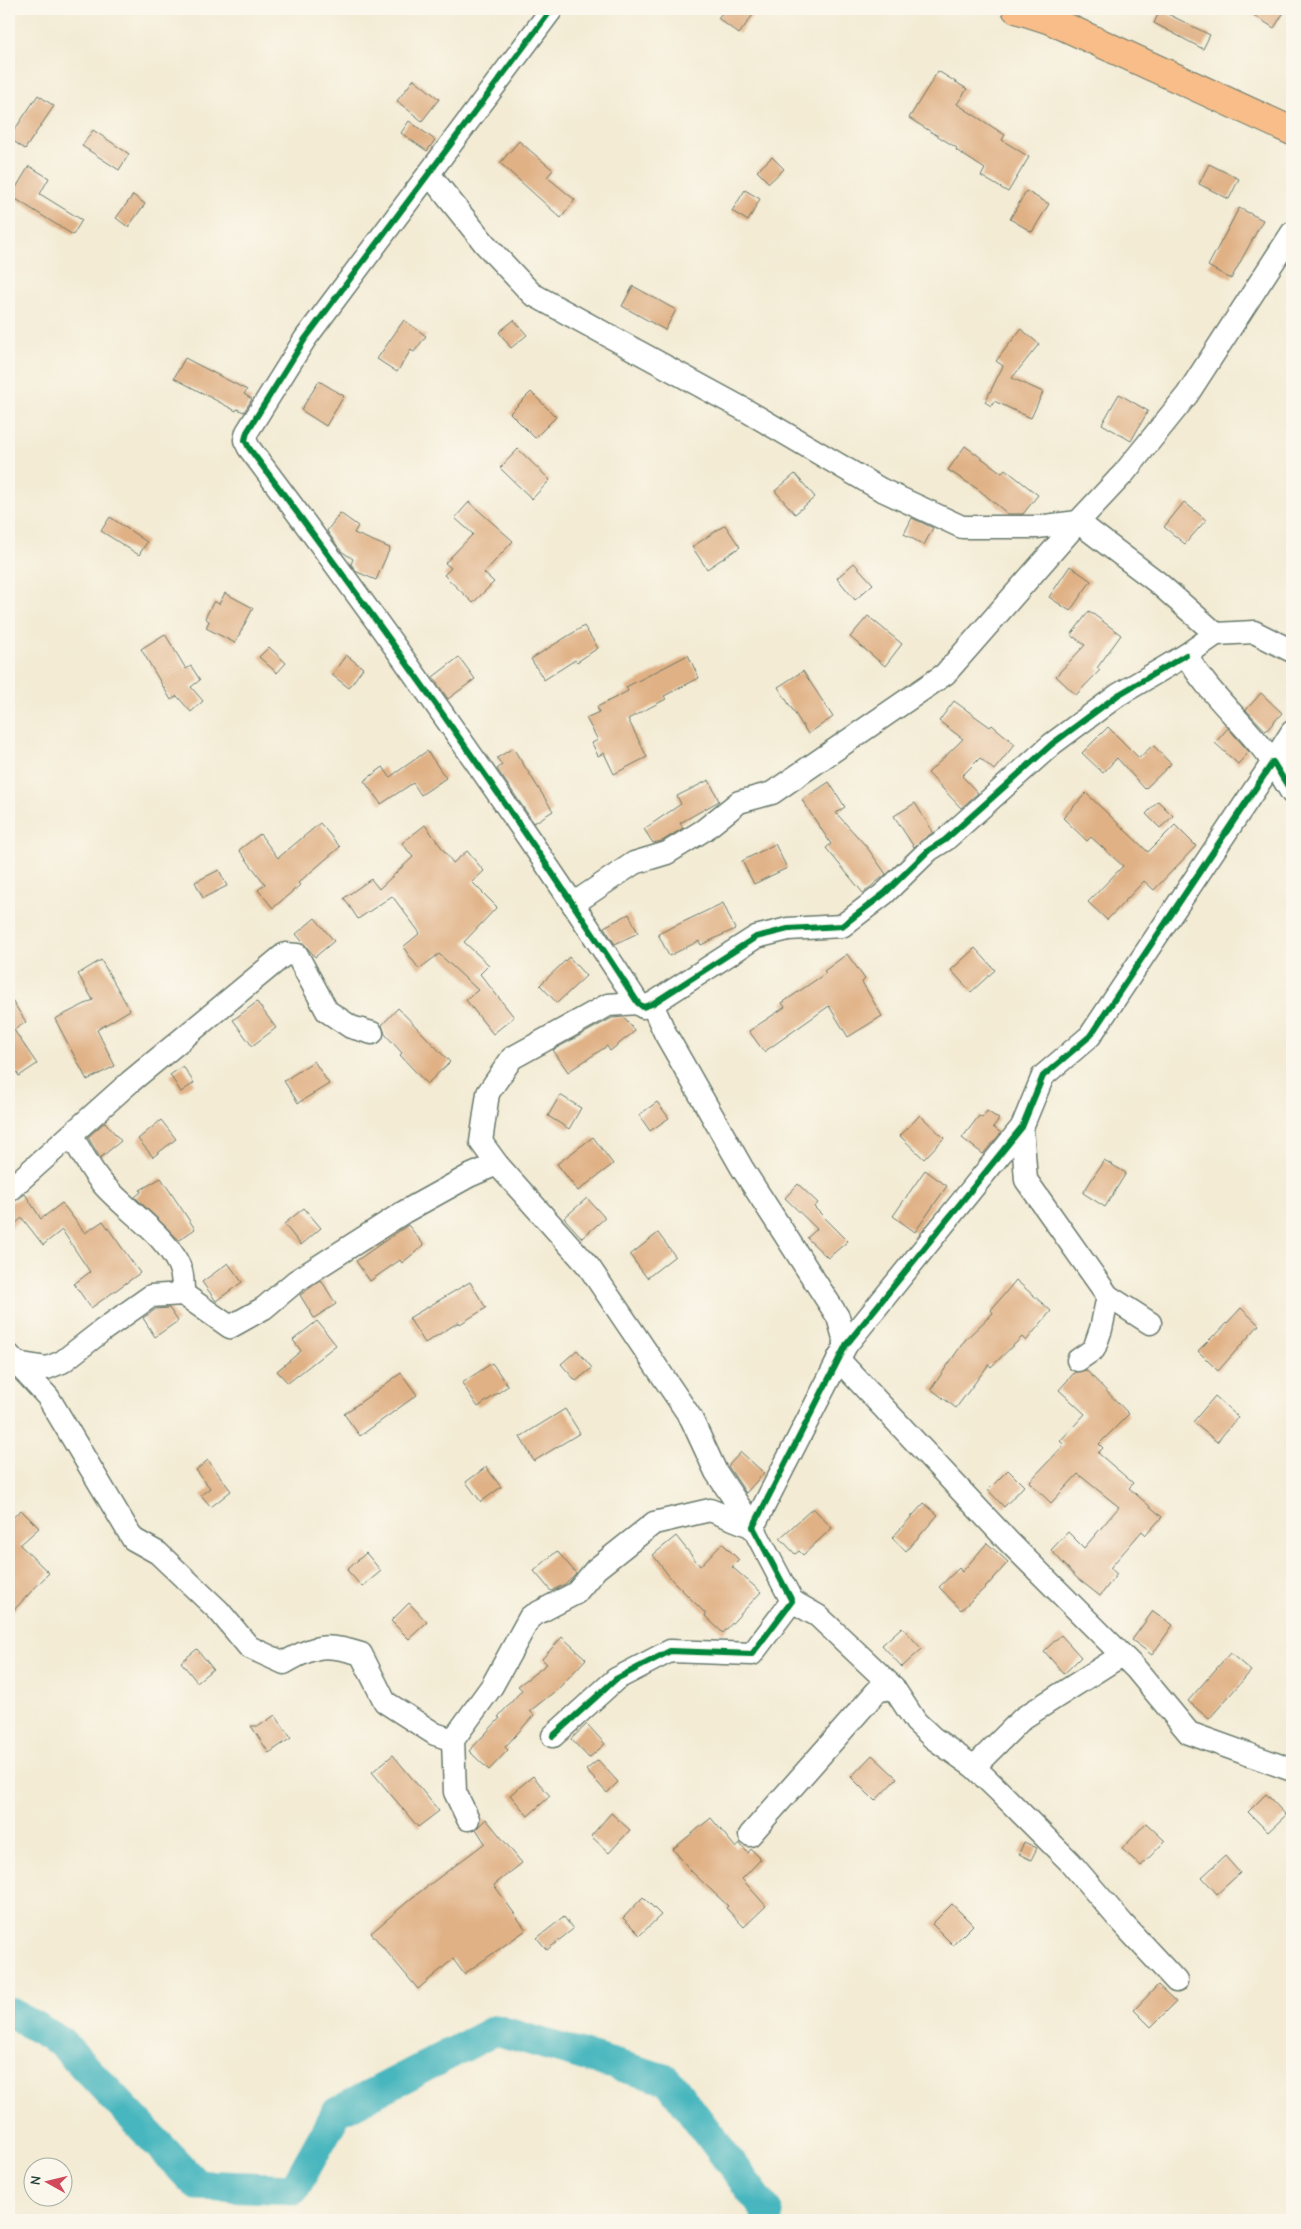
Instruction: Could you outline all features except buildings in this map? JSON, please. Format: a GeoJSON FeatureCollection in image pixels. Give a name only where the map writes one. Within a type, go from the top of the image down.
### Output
{"type":"FeatureCollection","features":[{"type":"Feature","properties":{"kind":"main road"},"geometry":{"type":"LineString","coordinates":[[1016,9],[1050,20],[1292,131]]}},
{"type":"Feature","properties":{"kind":"street"},"geometry":{"type":"LineString","coordinates":[[552,9],[305,339],[247,432],[245,440],[428,692],[573,904],[665,1033],[742,1168],[838,1317],[842,1352],[1008,1541],[1136,1669],[1189,1733],[1292,1770]]}},
{"type":"Feature","properties":{"kind":"street"},"geometry":{"type":"LineString","coordinates":[[429,174],[485,244],[532,294],[747,411],[880,489],[962,527],[1037,527],[1078,522],[1157,582],[1216,634]]}},
{"type":"Feature","properties":{"kind":"street"},"geometry":{"type":"LineString","coordinates":[[573,904],[634,863],[667,853],[704,830],[739,802],[772,793],[945,674],[1078,522],[1124,473],[1187,395],[1292,233]]}},
{"type":"Feature","properties":{"kind":"street"},"geometry":{"type":"LineString","coordinates":[[1176,1981],[1123,1924],[1070,1862],[974,1766],[933,1738],[916,1722],[893,1687],[818,1616],[792,1601],[753,1527],[716,1472],[691,1418],[589,1266],[497,1164],[481,1142],[488,1094],[512,1058],[608,1005],[645,1003],[756,937],[788,929],[842,926],[885,893],[929,850],[945,840],[1052,744],[1118,694],[1186,655],[1216,634],[1254,632],[1292,651]]}},
{"type":"Feature","properties":{"kind":"street"},"geometry":{"type":"LineString","coordinates":[[1186,655],[1199,678],[1260,744],[1292,793]]}},
{"type":"Feature","properties":{"kind":"street"},"geometry":{"type":"LineString","coordinates":[[753,1527],[842,1352],[1022,1127],[1043,1076],[1090,1036],[1292,732]]}},
{"type":"Feature","properties":{"kind":"street"},"geometry":{"type":"LineString","coordinates":[[9,1190],[130,1082],[285,954],[297,955],[327,1011],[351,1027],[372,1033]]}},
{"type":"Feature","properties":{"kind":"street"},"geometry":{"type":"LineString","coordinates":[[1022,1127],[1026,1180],[1108,1296],[1150,1323]]}},
{"type":"Feature","properties":{"kind":"street"},"geometry":{"type":"LineString","coordinates":[[71,1135],[102,1182],[122,1204],[159,1238],[174,1256],[182,1272],[184,1294]]}},
{"type":"Feature","properties":{"kind":"street"},"geometry":{"type":"LineString","coordinates":[[12,1359],[47,1368],[62,1362],[151,1296],[184,1294],[230,1327],[264,1308],[296,1281],[404,1212],[470,1176],[497,1164]]}},
{"type":"Feature","properties":{"kind":"street"},"geometry":{"type":"LineString","coordinates":[[1078,1360],[1094,1350],[1101,1329],[1108,1296]]}},
{"type":"Feature","properties":{"kind":"street"},"geometry":{"type":"LineString","coordinates":[[12,1359],[48,1397],[132,1539],[158,1553],[218,1611],[248,1647],[284,1663],[307,1649],[336,1646],[361,1654],[385,1702],[435,1734],[452,1740]]}},
{"type":"Feature","properties":{"kind":"street"},"geometry":{"type":"LineString","coordinates":[[48,1397],[53,1376],[62,1362]]}},
{"type":"Feature","properties":{"kind":"street"},"geometry":{"type":"LineString","coordinates":[[468,1819],[455,1792],[452,1740],[492,1686],[530,1617],[576,1593],[596,1569],[654,1522],[710,1510],[753,1527]]}},
{"type":"Feature","properties":{"kind":"street"},"geometry":{"type":"LineString","coordinates":[[553,1736],[616,1679],[670,1651],[752,1654],[792,1601]]}},
{"type":"Feature","properties":{"kind":"street"},"geometry":{"type":"LineString","coordinates":[[974,1766],[1023,1718],[1122,1655]]}},
{"type":"Feature","properties":{"kind":"street"},"geometry":{"type":"LineString","coordinates":[[750,1835],[877,1691],[893,1687]]}},
{"type":"Feature","properties":{"kind":"waterway"},"geometry":{"type":"LineString","coordinates":[[9,2012],[60,2041],[197,2185],[294,2189],[337,2112],[496,2030],[668,2080],[768,2213],[766,2220]]}},
{"type":"Feature","properties":{"kind":"cycle path"},"geometry":{"type":"LineString","coordinates":[[552,9],[305,339],[247,432],[245,440],[350,584],[497,792],[638,1003],[643,1007],[652,1004],[756,937],[788,929],[842,926],[885,893],[929,850],[945,840],[1052,744],[1118,695],[1186,655]]}},
{"type":"Feature","properties":{"kind":"cycle path"},"geometry":{"type":"LineString","coordinates":[[553,1736],[616,1679],[670,1651],[752,1654],[792,1601],[753,1527],[846,1345],[1022,1127],[1043,1076],[1090,1036],[1273,762],[1292,793]]}}]}
